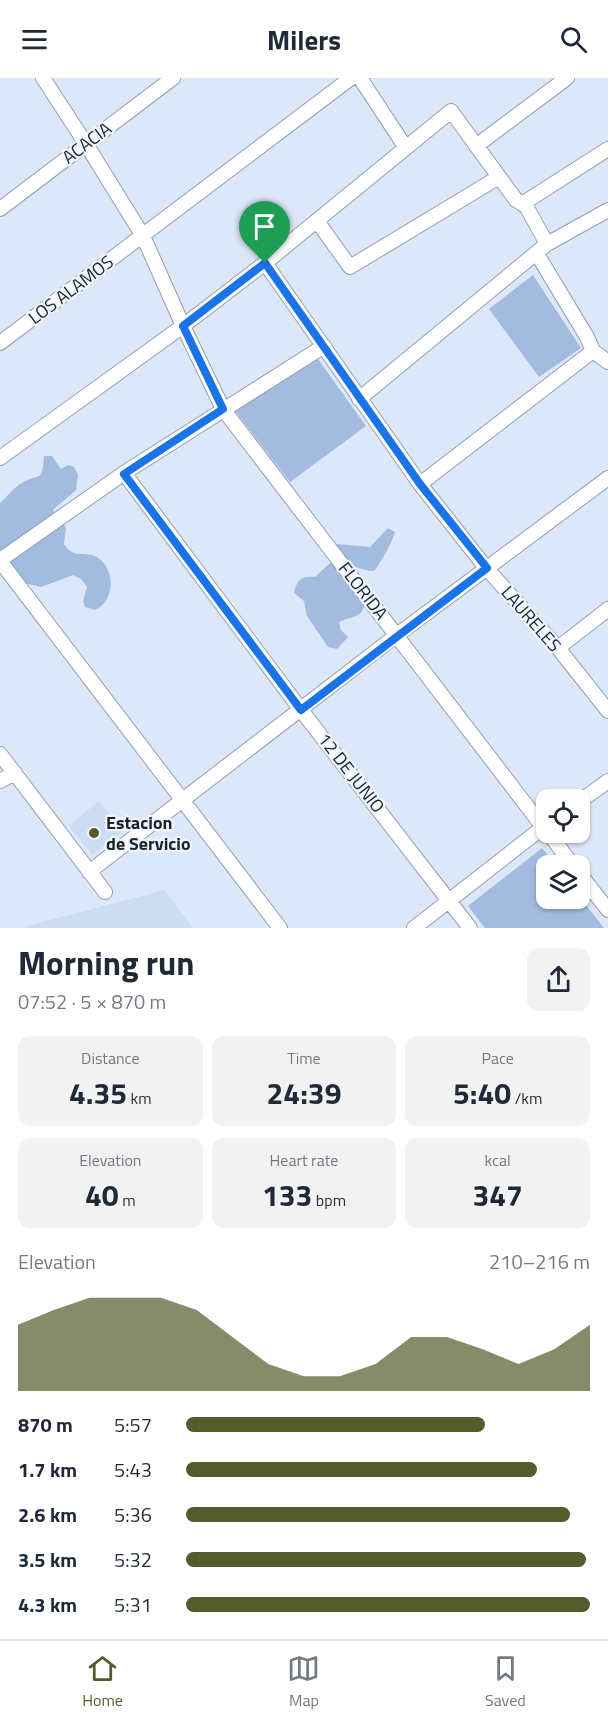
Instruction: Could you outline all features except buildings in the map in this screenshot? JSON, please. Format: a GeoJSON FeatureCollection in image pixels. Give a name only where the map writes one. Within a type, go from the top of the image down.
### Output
{"type":"FeatureCollection","features":[{"type":"Feature","properties":{"kind":"street","name":"FLORIDA"},"geometry":{"type":"LineString","coordinates":[[43,78],[87,144],[143,236],[223,409],[536,816]]}},
{"type":"Feature","properties":{"kind":"street","name":"ACACIA"},"geometry":{"type":"LineString","coordinates":[[0,209],[173,78]]}},
{"type":"Feature","properties":{"kind":"street","name":"LOS ALAMOS"},"geometry":{"type":"LineString","coordinates":[[0,343],[351,78]]}},
{"type":"Feature","properties":{"kind":"street"},"geometry":{"type":"LineString","coordinates":[[360,78],[406,148]]}},
{"type":"Feature","properties":{"kind":"street"},"geometry":{"type":"LineString","coordinates":[[476,146],[567,78]]}},
{"type":"Feature","properties":{"kind":"street"},"geometry":{"type":"LineString","coordinates":[[0,458],[183,326],[265,263],[452,111],[516,200],[526,206],[542,249],[593,351],[608,362]]}},
{"type":"Feature","properties":{"kind":"street"},"geometry":{"type":"LineString","coordinates":[[522,204],[608,149]]}},
{"type":"Feature","properties":{"kind":"street"},"geometry":{"type":"LineString","coordinates":[[317,221],[347,266],[350,267],[499,177]]}},
{"type":"Feature","properties":{"kind":"street"},"geometry":{"type":"LineString","coordinates":[[359,399],[542,249],[608,210]]}},
{"type":"Feature","properties":{"kind":"street","name":"LAURELES"},"geometry":{"type":"LineString","coordinates":[[265,263],[420,484],[487,568],[558,648],[608,711]]}},
{"type":"Feature","properties":{"kind":"street"},"geometry":{"type":"LineString","coordinates":[[280,928],[0,561],[124,474],[324,346]]}},
{"type":"Feature","properties":{"kind":"street"},"geometry":{"type":"LineString","coordinates":[[420,484],[593,351]]}},
{"type":"Feature","properties":{"kind":"street","name":"12 DE JUNIO"},"geometry":{"type":"LineString","coordinates":[[124,474],[301,710],[471,928]]}},
{"type":"Feature","properties":{"kind":"street"},"geometry":{"type":"LineString","coordinates":[[89,872],[182,798],[608,478]]}},
{"type":"Feature","properties":{"kind":"street"},"geometry":{"type":"LineString","coordinates":[[558,648],[608,609]]}},
{"type":"Feature","properties":{"kind":"street"},"geometry":{"type":"LineString","coordinates":[[0,781],[6,765]]}},
{"type":"Feature","properties":{"kind":"street"},"geometry":{"type":"LineString","coordinates":[[6,765],[105,892]]}},
{"type":"Feature","properties":{"kind":"street"},"geometry":{"type":"LineString","coordinates":[[590,794],[608,781]]}},
{"type":"Feature","properties":{"kind":"street"},"geometry":{"type":"LineString","coordinates":[[414,928],[536,836]]}},
{"type":"Feature","properties":{"kind":"street"},"geometry":{"type":"LineString","coordinates":[[590,887],[608,910]]}},
{"type":"Feature","properties":{"kind":"shaded area"},"geometry":{"type":"Polygon","coordinates":[[[533,275],[581,348],[539,377],[489,309],[533,275]]]}},
{"type":"Feature","properties":{"kind":"shaded area"},"geometry":{"type":"Polygon","coordinates":[[[318,359],[366,426],[290,482],[235,411],[318,359]]]}},
{"type":"Feature","properties":{"kind":"shaded area"},"geometry":{"type":"Polygon","coordinates":[[[44,456],[52,456],[61,469],[68,465],[74,467],[78,475],[76,490],[53,510],[66,528],[64,544],[68,549],[76,554],[88,554],[98,558],[108,570],[111,585],[109,593],[102,606],[95,610],[85,607],[83,601],[87,587],[81,579],[73,575],[41,587],[15,581],[0,562],[0,503],[19,485],[41,474],[44,456]]]}},
{"type":"Feature","properties":{"kind":"shaded area"},"geometry":{"type":"Polygon","coordinates":[[[388,528],[395,532],[374,571],[337,562],[331,548],[337,544],[370,547],[388,528]]]}},
{"type":"Feature","properties":{"kind":"shaded area"},"geometry":{"type":"Polygon","coordinates":[[[330,563],[337,564],[365,603],[359,614],[339,622],[341,630],[348,637],[337,649],[328,647],[307,616],[304,601],[294,593],[301,579],[315,577],[330,563]]]}},
{"type":"Feature","properties":{"kind":"shaded area","name":"Estacion de Servicio"},"geometry":{"type":"Polygon","coordinates":[[[99,801],[123,831],[92,855],[69,826],[99,801]]]}},
{"type":"Feature","properties":{"kind":"shaded area"},"geometry":{"type":"Polygon","coordinates":[[[542,848],[547,855],[536,855],[536,909],[589,909],[604,928],[485,928],[468,906],[542,848]]]}},
{"type":"Feature","properties":{"kind":"shaded area"},"geometry":{"type":"Polygon","coordinates":[[[165,890],[193,928],[24,928],[27,926],[165,890]]]}},
{"type":"Feature","properties":{"kind":"place","name":"Estacion de Servicio"},"geometry":{"type":"Point","coordinates":[94,833]}},
{"type":"Feature","properties":{"kind":"route"},"geometry":{"type":"LineString","coordinates":[[265,263],[420,484],[487,568],[301,710],[124,474],[223,409],[183,326],[265,263]]}}]}
